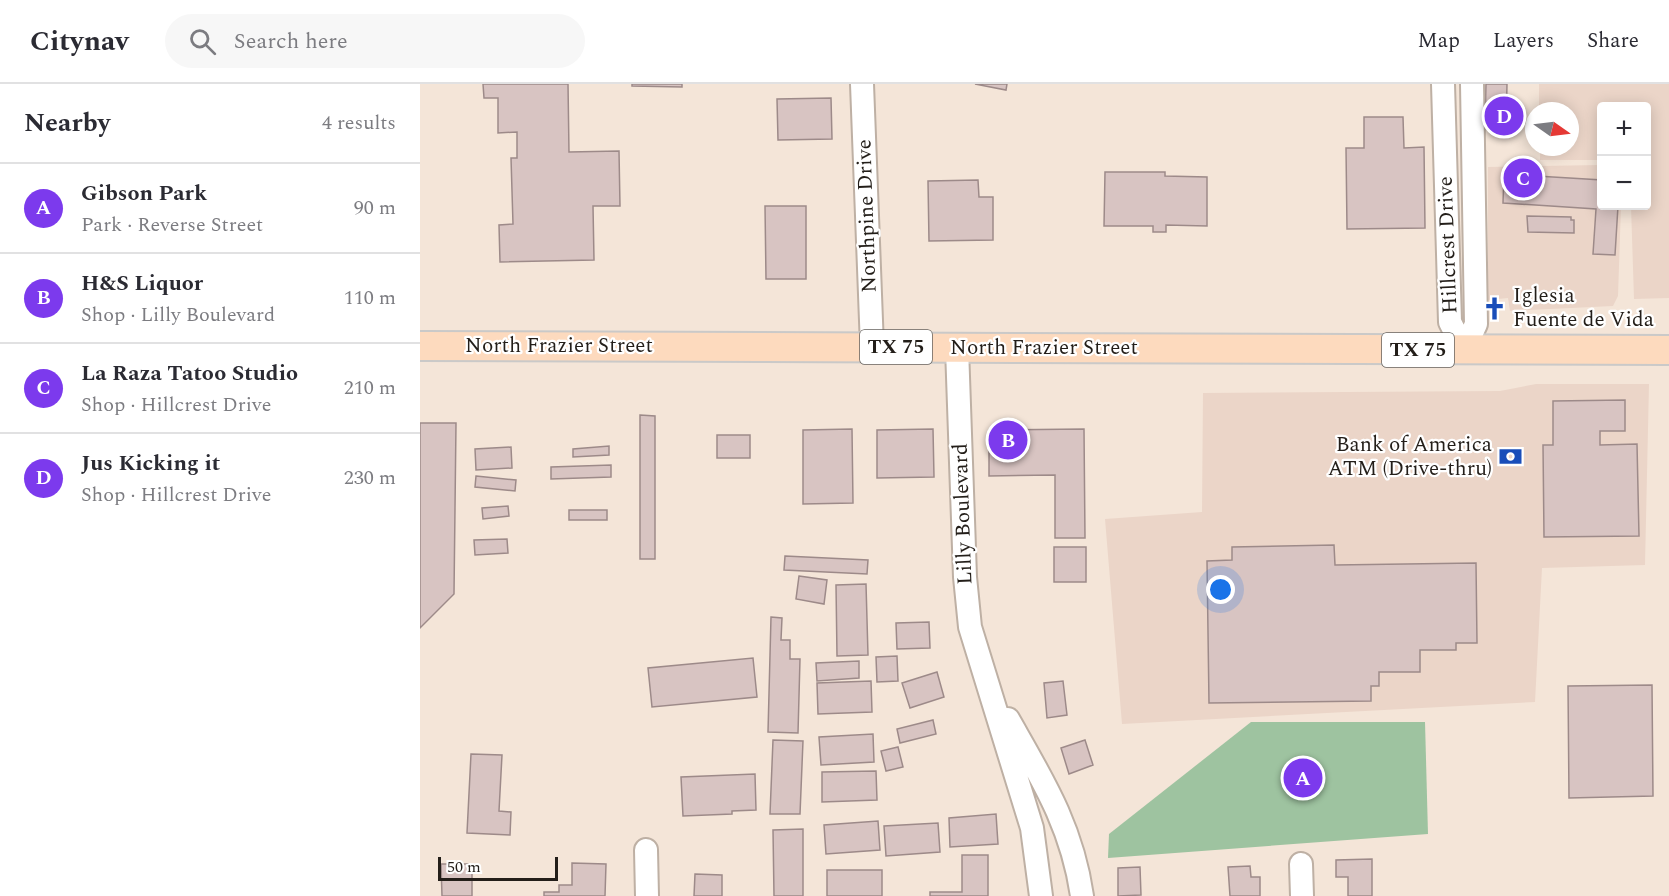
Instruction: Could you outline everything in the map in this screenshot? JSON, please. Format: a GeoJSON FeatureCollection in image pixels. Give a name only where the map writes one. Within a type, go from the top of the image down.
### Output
{"type":"FeatureCollection","features":[{"type":"Feature","properties":{"kind":"main road","name":"North Frazier Street"},"geometry":{"type":"LineString","coordinates":[[420,346],[1669,350]]}},
{"type":"Feature","properties":{"kind":"street","name":"Northpine Drive"},"geometry":{"type":"LineString","coordinates":[[862,84],[872,347]]}},
{"type":"Feature","properties":{"kind":"street","name":"Hillcrest Drive"},"geometry":{"type":"LineString","coordinates":[[1443,84],[1450,322],[1464,350]]}},
{"type":"Feature","properties":{"kind":"street","name":"Hillcrest Drive"},"geometry":{"type":"LineString","coordinates":[[1464,350],[1476,324],[1472,84]]}},
{"type":"Feature","properties":{"kind":"street","name":"Lilly Boulevard"},"geometry":{"type":"LineString","coordinates":[[957,348],[964,577],[970,627],[1032,828],[1041,896]]}},
{"type":"Feature","properties":{"kind":"street","name":"Lilly Boulevard"},"geometry":{"type":"LineString","coordinates":[[986,677],[1065,825],[1077,863],[1082,896]]}},
{"type":"Feature","properties":{"kind":"street"},"geometry":{"type":"LineString","coordinates":[[646,850],[647,896]]}},
{"type":"Feature","properties":{"kind":"street"},"geometry":{"type":"LineString","coordinates":[[1301,864],[1302,896]]}},
{"type":"Feature","properties":{"kind":"shaded area"},"geometry":{"type":"Polygon","coordinates":[[[1539,84],[1669,84],[1669,298],[1634,299],[1631,210],[1651,210],[1651,102],[1597,102],[1597,160],[1540,160],[1540,156],[1579,156],[1579,102],[1539,102],[1539,84]]]}},
{"type":"Feature","properties":{"kind":"shaded area"},"geometry":{"type":"Polygon","coordinates":[[[1597,165],[1597,210],[1621,210],[1618,296],[1613,306],[1510,311],[1508,298],[1488,300],[1488,167],[1597,165]]]}},
{"type":"Feature","properties":{"kind":"shaded area"},"geometry":{"type":"Polygon","coordinates":[[[1536,384],[1649,384],[1645,565],[1542,568],[1535,702],[1122,724],[1105,519],[1202,512],[1203,393],[1500,391],[1536,384]]]}},
{"type":"Feature","properties":{"kind":"green space"},"geometry":{"type":"Polygon","coordinates":[[[1251,722],[1425,722],[1428,834],[1108,858],[1109,834],[1251,722]]]}},
{"type":"Feature","properties":{"kind":"building"},"geometry":{"type":"Polygon","coordinates":[[[483,84],[568,84],[569,152],[619,151],[620,206],[593,206],[594,260],[500,262],[499,225],[513,224],[511,158],[517,158],[517,132],[498,133],[498,98],[484,98],[483,84]]]}},
{"type":"Feature","properties":{"kind":"building"},"geometry":{"type":"Polygon","coordinates":[[[632,84],[682,84],[682,87],[632,86],[632,84]]]}},
{"type":"Feature","properties":{"kind":"building"},"geometry":{"type":"Polygon","coordinates":[[[975,84],[1007,84],[1006,90],[975,84]]]}},
{"type":"Feature","properties":{"kind":"building"},"geometry":{"type":"Polygon","coordinates":[[[1486,84],[1507,84],[1506,126],[1485,126],[1486,84]]]}},
{"type":"Feature","properties":{"kind":"building"},"geometry":{"type":"Polygon","coordinates":[[[831,98],[832,139],[778,140],[777,99],[831,98]]]}},
{"type":"Feature","properties":{"kind":"building"},"geometry":{"type":"Polygon","coordinates":[[[1364,117],[1403,117],[1404,148],[1424,147],[1425,228],[1347,229],[1346,148],[1364,148],[1364,117]]]}},
{"type":"Feature","properties":{"kind":"building"},"geometry":{"type":"Polygon","coordinates":[[[1105,172],[1165,172],[1165,176],[1207,177],[1207,226],[1166,225],[1166,232],[1153,232],[1153,226],[1104,226],[1105,172]]]}},
{"type":"Feature","properties":{"kind":"building"},"geometry":{"type":"Polygon","coordinates":[[[1504,174],[1597,180],[1597,210],[1618,210],[1615,255],[1593,254],[1596,209],[1503,203],[1504,174]]]}},
{"type":"Feature","properties":{"kind":"building"},"geometry":{"type":"Polygon","coordinates":[[[978,180],[979,197],[993,197],[993,240],[929,241],[928,181],[978,180]]]}},
{"type":"Feature","properties":{"kind":"building"},"geometry":{"type":"Polygon","coordinates":[[[765,206],[806,206],[806,279],[766,279],[765,206]]]}},
{"type":"Feature","properties":{"kind":"building"},"geometry":{"type":"Polygon","coordinates":[[[1527,216],[1571,217],[1571,220],[1574,220],[1574,233],[1528,232],[1527,216]]]}},
{"type":"Feature","properties":{"kind":"building"},"geometry":{"type":"Polygon","coordinates":[[[1625,400],[1625,431],[1600,431],[1600,445],[1637,444],[1639,536],[1544,537],[1543,445],[1553,445],[1553,401],[1625,400]]]}},
{"type":"Feature","properties":{"kind":"building"},"geometry":{"type":"Polygon","coordinates":[[[640,415],[655,416],[655,559],[640,559],[640,415]]]}},
{"type":"Feature","properties":{"kind":"building"},"geometry":{"type":"Polygon","coordinates":[[[420,423],[456,423],[454,594],[420,628],[420,423]]]}},
{"type":"Feature","properties":{"kind":"building"},"geometry":{"type":"Polygon","coordinates":[[[852,429],[853,503],[803,504],[803,430],[852,429]]]}},
{"type":"Feature","properties":{"kind":"building"},"geometry":{"type":"Polygon","coordinates":[[[933,429],[934,477],[877,478],[877,430],[933,429]]]}},
{"type":"Feature","properties":{"kind":"building"},"geometry":{"type":"Polygon","coordinates":[[[1084,429],[1085,538],[1055,538],[1055,475],[989,476],[989,430],[1084,429]]]}},
{"type":"Feature","properties":{"kind":"building"},"geometry":{"type":"Polygon","coordinates":[[[717,435],[750,435],[750,458],[717,458],[717,435]]]}},
{"type":"Feature","properties":{"kind":"building"},"geometry":{"type":"Polygon","coordinates":[[[609,446],[609,455],[573,457],[573,449],[609,446]]]}},
{"type":"Feature","properties":{"kind":"building"},"geometry":{"type":"Polygon","coordinates":[[[511,447],[512,468],[476,470],[475,449],[511,447]]]}},
{"type":"Feature","properties":{"kind":"building"},"geometry":{"type":"Polygon","coordinates":[[[611,465],[611,477],[551,479],[551,467],[611,465]]]}},
{"type":"Feature","properties":{"kind":"building"},"geometry":{"type":"Polygon","coordinates":[[[476,476],[516,480],[515,491],[475,487],[476,476]]]}},
{"type":"Feature","properties":{"kind":"building"},"geometry":{"type":"Polygon","coordinates":[[[508,506],[509,516],[483,519],[482,508],[508,506]]]}},
{"type":"Feature","properties":{"kind":"building"},"geometry":{"type":"Polygon","coordinates":[[[569,510],[607,510],[607,520],[569,520],[569,510]]]}},
{"type":"Feature","properties":{"kind":"building"},"geometry":{"type":"Polygon","coordinates":[[[507,539],[508,553],[475,555],[474,540],[507,539]]]}},
{"type":"Feature","properties":{"kind":"building"},"geometry":{"type":"Polygon","coordinates":[[[1334,545],[1335,565],[1476,563],[1477,643],[1456,643],[1456,650],[1420,650],[1420,672],[1379,672],[1379,686],[1371,686],[1371,701],[1209,703],[1207,561],[1232,560],[1232,547],[1334,545]]]}},
{"type":"Feature","properties":{"kind":"building"},"geometry":{"type":"Polygon","coordinates":[[[1054,547],[1086,547],[1086,582],[1054,582],[1054,547]]]}},
{"type":"Feature","properties":{"kind":"building"},"geometry":{"type":"Polygon","coordinates":[[[785,556],[868,560],[867,574],[784,570],[785,556]]]}},
{"type":"Feature","properties":{"kind":"building"},"geometry":{"type":"Polygon","coordinates":[[[799,576],[827,580],[824,604],[796,599],[799,576]]]}},
{"type":"Feature","properties":{"kind":"building"},"geometry":{"type":"Polygon","coordinates":[[[866,584],[868,655],[837,656],[836,585],[866,584]]]}},
{"type":"Feature","properties":{"kind":"building"},"geometry":{"type":"Polygon","coordinates":[[[771,617],[782,618],[781,640],[790,640],[790,659],[800,659],[798,733],[768,732],[771,617]]]}},
{"type":"Feature","properties":{"kind":"building"},"geometry":{"type":"Polygon","coordinates":[[[929,622],[930,648],[897,649],[896,623],[929,622]]]}},
{"type":"Feature","properties":{"kind":"building"},"geometry":{"type":"Polygon","coordinates":[[[897,656],[898,681],[877,682],[876,657],[897,656]]]}},
{"type":"Feature","properties":{"kind":"building"},"geometry":{"type":"Polygon","coordinates":[[[753,658],[757,697],[652,707],[648,668],[753,658]]]}},
{"type":"Feature","properties":{"kind":"building"},"geometry":{"type":"Polygon","coordinates":[[[859,661],[859,678],[817,681],[816,663],[859,661]]]}},
{"type":"Feature","properties":{"kind":"building"},"geometry":{"type":"Polygon","coordinates":[[[937,672],[944,697],[910,708],[902,683],[937,672]]]}},
{"type":"Feature","properties":{"kind":"building"},"geometry":{"type":"Polygon","coordinates":[[[871,681],[872,712],[818,714],[817,683],[871,681]]]}},
{"type":"Feature","properties":{"kind":"building"},"geometry":{"type":"Polygon","coordinates":[[[1063,681],[1067,715],[1047,718],[1044,683],[1063,681]]]}},
{"type":"Feature","properties":{"kind":"building"},"geometry":{"type":"Polygon","coordinates":[[[1652,685],[1653,796],[1569,798],[1568,686],[1652,685]]]}},
{"type":"Feature","properties":{"kind":"building"},"geometry":{"type":"Polygon","coordinates":[[[933,720],[936,734],[900,743],[897,729],[933,720]]]}},
{"type":"Feature","properties":{"kind":"building"},"geometry":{"type":"Polygon","coordinates":[[[873,734],[874,762],[821,765],[819,737],[873,734]]]}},
{"type":"Feature","properties":{"kind":"building"},"geometry":{"type":"Polygon","coordinates":[[[773,740],[803,741],[800,814],[770,814],[773,740]]]}},
{"type":"Feature","properties":{"kind":"building"},"geometry":{"type":"Polygon","coordinates":[[[1085,740],[1093,765],[1069,774],[1061,748],[1085,740]]]}},
{"type":"Feature","properties":{"kind":"building"},"geometry":{"type":"Polygon","coordinates":[[[898,747],[903,767],[886,771],[881,751],[898,747]]]}},
{"type":"Feature","properties":{"kind":"building"},"geometry":{"type":"Polygon","coordinates":[[[471,754],[502,755],[499,811],[511,812],[510,835],[467,833],[471,754]]]}},
{"type":"Feature","properties":{"kind":"building"},"geometry":{"type":"Polygon","coordinates":[[[876,771],[877,800],[822,802],[822,772],[876,771]]]}},
{"type":"Feature","properties":{"kind":"building"},"geometry":{"type":"Polygon","coordinates":[[[755,774],[756,810],[732,811],[732,814],[683,816],[681,777],[755,774]]]}},
{"type":"Feature","properties":{"kind":"building"},"geometry":{"type":"Polygon","coordinates":[[[996,814],[998,844],[950,847],[949,818],[996,814]]]}},
{"type":"Feature","properties":{"kind":"building"},"geometry":{"type":"Polygon","coordinates":[[[878,821],[880,850],[826,854],[824,825],[878,821]]]}},
{"type":"Feature","properties":{"kind":"building"},"geometry":{"type":"Polygon","coordinates":[[[938,823],[940,852],[886,856],[884,826],[938,823]]]}},
{"type":"Feature","properties":{"kind":"building"},"geometry":{"type":"Polygon","coordinates":[[[803,829],[803,896],[774,896],[773,830],[803,829]]]}},
{"type":"Feature","properties":{"kind":"building"},"geometry":{"type":"Polygon","coordinates":[[[962,855],[988,855],[988,896],[930,896],[930,892],[962,892],[962,855]]]}},
{"type":"Feature","properties":{"kind":"building"},"geometry":{"type":"Polygon","coordinates":[[[1372,859],[1372,896],[1348,896],[1348,877],[1336,877],[1336,860],[1372,859]]]}},
{"type":"Feature","properties":{"kind":"building"},"geometry":{"type":"Polygon","coordinates":[[[572,863],[606,864],[605,896],[544,896],[544,892],[559,892],[559,885],[572,885],[572,863]]]}},
{"type":"Feature","properties":{"kind":"building"},"geometry":{"type":"Polygon","coordinates":[[[441,864],[472,864],[472,896],[442,896],[441,864]]]}},
{"type":"Feature","properties":{"kind":"building"},"geometry":{"type":"Polygon","coordinates":[[[1250,866],[1251,877],[1260,877],[1260,896],[1230,896],[1228,867],[1250,866]]]}},
{"type":"Feature","properties":{"kind":"building"},"geometry":{"type":"Polygon","coordinates":[[[1140,867],[1141,895],[1118,896],[1118,868],[1140,867]]]}},
{"type":"Feature","properties":{"kind":"building"},"geometry":{"type":"Polygon","coordinates":[[[827,870],[882,870],[882,896],[827,896],[827,870]]]}},
{"type":"Feature","properties":{"kind":"building"},"geometry":{"type":"Polygon","coordinates":[[[695,874],[722,875],[722,896],[694,896],[695,874]]]}},
{"type":"Feature","properties":{"kind":"place","name":"Jus Kicking it"},"geometry":{"type":"Point","coordinates":[1504,116]}},
{"type":"Feature","properties":{"kind":"place","name":"La Raza Tatoo Studio"},"geometry":{"type":"Point","coordinates":[1523,178]}},
{"type":"Feature","properties":{"kind":"place","name":"Iglesia Fuente de Vida"},"geometry":{"type":"Point","coordinates":[1495,308]}},
{"type":"Feature","properties":{"kind":"place","name":"H&S Liquor"},"geometry":{"type":"Point","coordinates":[1008,440]}},
{"type":"Feature","properties":{"kind":"place","name":"Bank of America ATM (Drive-thru)"},"geometry":{"type":"Point","coordinates":[1510,457]}},
{"type":"Feature","properties":{"kind":"place","name":"Gibson Park"},"geometry":{"type":"Point","coordinates":[1303,778]}}]}
